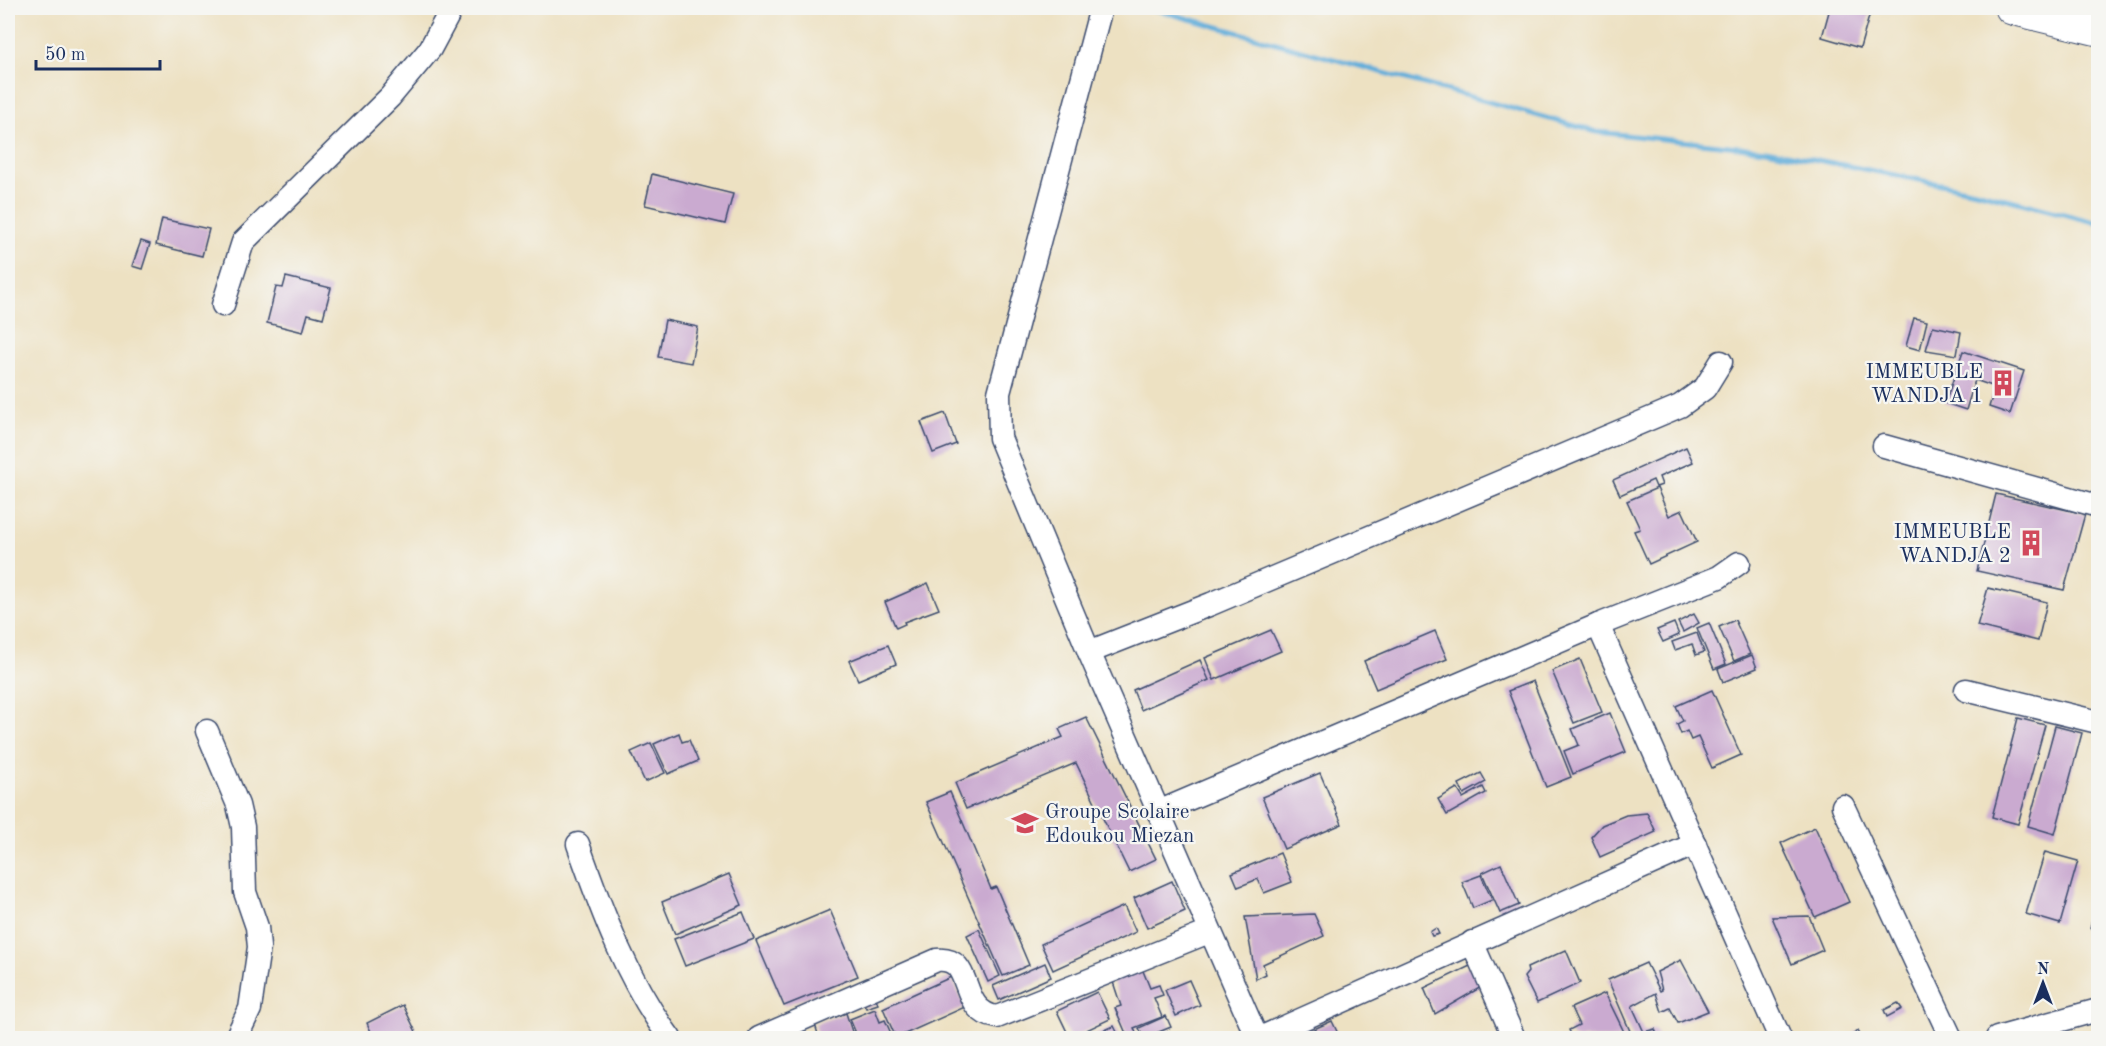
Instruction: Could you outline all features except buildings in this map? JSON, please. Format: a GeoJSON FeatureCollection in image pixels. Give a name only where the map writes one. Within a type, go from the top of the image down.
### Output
{"type":"FeatureCollection","features":[{"type":"Feature","properties":{"kind":"highway"},"geometry":{"type":"LineString","coordinates":[[2012,8],[2098,29]]}},
{"type":"Feature","properties":{"kind":"street"},"geometry":{"type":"LineString","coordinates":[[223,305],[243,242],[390,97],[430,49],[452,8]]}},
{"type":"Feature","properties":{"kind":"street"},"geometry":{"type":"LineString","coordinates":[[1101,8],[999,393],[1000,438],[1209,932],[1259,1038],[1695,844]]}},
{"type":"Feature","properties":{"kind":"street"},"geometry":{"type":"LineString","coordinates":[[1089,652],[1222,599],[1680,406],[1705,388],[1720,362]]}},
{"type":"Feature","properties":{"kind":"street"},"geometry":{"type":"LineString","coordinates":[[1884,446],[2098,506]]}},
{"type":"Feature","properties":{"kind":"street"},"geometry":{"type":"LineString","coordinates":[[1158,812],[1598,625],[1719,577],[1739,563]]}},
{"type":"Feature","properties":{"kind":"street"},"geometry":{"type":"LineString","coordinates":[[1598,625],[1780,1038]]}},
{"type":"Feature","properties":{"kind":"street"},"geometry":{"type":"LineString","coordinates":[[1966,690],[2098,723]]}},
{"type":"Feature","properties":{"kind":"street"},"geometry":{"type":"LineString","coordinates":[[207,731],[238,805],[243,827],[245,892],[257,927],[259,947],[250,1010],[236,1038]]}},
{"type":"Feature","properties":{"kind":"street"},"geometry":{"type":"LineString","coordinates":[[1843,806],[1951,1038]]}},
{"type":"Feature","properties":{"kind":"street"},"geometry":{"type":"LineString","coordinates":[[578,844],[601,911],[645,1005],[670,1038]]}},
{"type":"Feature","properties":{"kind":"street"},"geometry":{"type":"LineString","coordinates":[[759,1038],[937,960],[948,959],[958,966],[974,1005],[984,1015],[998,1017],[1209,932]]}},
{"type":"Feature","properties":{"kind":"street"},"geometry":{"type":"LineString","coordinates":[[1473,942],[1514,1038]]}},
{"type":"Feature","properties":{"kind":"street"},"geometry":{"type":"LineString","coordinates":[[1997,1038],[2098,1010]]}},
{"type":"Feature","properties":{"kind":"waterway"},"geometry":{"type":"LineString","coordinates":[[1150,8],[1597,132],[1766,150],[1976,191],[2098,223]]}},
{"type":"Feature","properties":{"kind":"place","name":"IMMEUBLE WANDJA 1"},"geometry":{"type":"Point","coordinates":[2003,383]}},
{"type":"Feature","properties":{"kind":"place","name":"IMMEUBLE WANDJA 2"},"geometry":{"type":"Point","coordinates":[2031,543]}},
{"type":"Feature","properties":{"kind":"place","name":"Groupe Scolaire Edoukou Miezan"},"geometry":{"type":"Point","coordinates":[1025,823]}}]}
